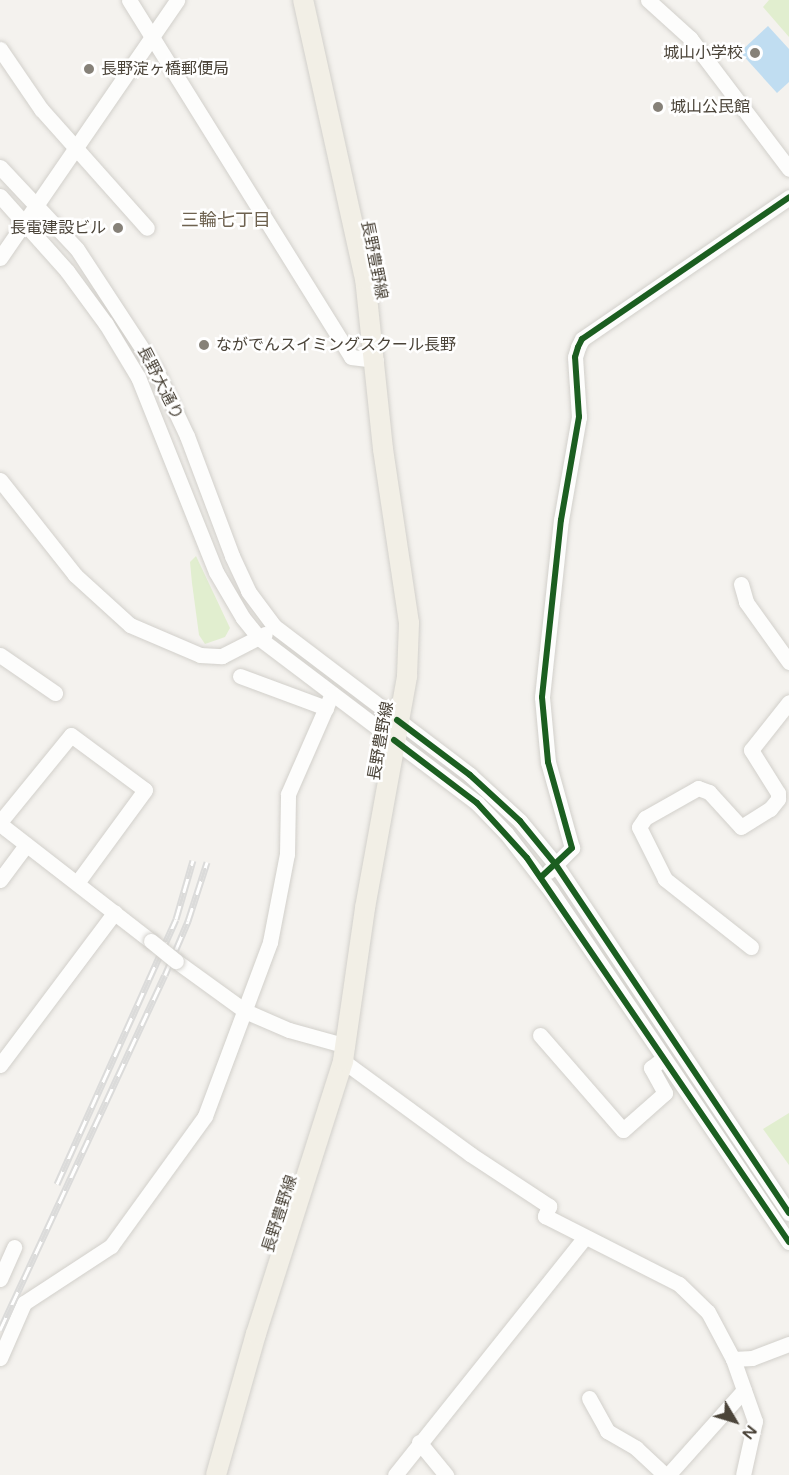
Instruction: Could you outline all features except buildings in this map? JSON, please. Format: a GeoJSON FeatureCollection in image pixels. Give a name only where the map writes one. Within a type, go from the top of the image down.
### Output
{"type":"FeatureCollection","features":[{"type":"Feature","properties":{"kind":"main road","name":"長野豊野線"},"geometry":{"type":"LineString","coordinates":[[216,1475],[256,1334],[345,1054],[397,720],[407,676],[409,623],[383,449],[376,360],[365,279],[303,0]]}},
{"type":"Feature","properties":{"kind":"street"},"geometry":{"type":"LineString","coordinates":[[129,0],[351,357],[376,360]]}},
{"type":"Feature","properties":{"kind":"street"},"geometry":{"type":"LineString","coordinates":[[0,258],[39,206],[151,35],[177,0]]}},
{"type":"Feature","properties":{"kind":"street"},"geometry":{"type":"LineString","coordinates":[[648,0],[690,38],[736,105],[789,169]]}},
{"type":"Feature","properties":{"kind":"street"},"geometry":{"type":"LineString","coordinates":[[0,49],[41,109],[147,228]]}},
{"type":"Feature","properties":{"kind":"street","name":"長野大通り"},"geometry":{"type":"LineString","coordinates":[[0,167],[39,206],[83,257],[155,368],[187,436],[232,556],[248,591],[274,626],[470,775],[520,821],[556,866],[789,1213]]}},
{"type":"Feature","properties":{"kind":"street","name":"長野大通り"},"geometry":{"type":"LineString","coordinates":[[0,196],[26,223],[106,324],[138,377],[216,572],[259,638],[329,701],[394,740],[477,803],[541,877],[789,1242]]}},
{"type":"Feature","properties":{"kind":"street"},"geometry":{"type":"LineString","coordinates":[[541,877],[556,866],[572,844],[548,762],[542,697],[561,520],[579,417],[575,357],[582,339],[789,197]]}},
{"type":"Feature","properties":{"kind":"street"},"geometry":{"type":"LineString","coordinates":[[0,480],[75,575],[130,625],[200,655],[222,656],[259,638],[274,626]]}},
{"type":"Feature","properties":{"kind":"street"},"geometry":{"type":"LineString","coordinates":[[741,584],[746,602],[789,662]]}},
{"type":"Feature","properties":{"kind":"street"},"geometry":{"type":"LineString","coordinates":[[0,655],[55,693]]}},
{"type":"Feature","properties":{"kind":"street"},"geometry":{"type":"LineString","coordinates":[[0,1358],[24,1303],[111,1246],[205,1116],[270,942],[283,883],[288,794],[329,701],[240,676]]}},
{"type":"Feature","properties":{"kind":"street"},"geometry":{"type":"LineString","coordinates":[[751,946],[665,879],[639,827],[645,818],[698,789],[709,792],[741,828],[770,809],[778,799],[778,792],[751,750],[789,702]]}},
{"type":"Feature","properties":{"kind":"street"},"geometry":{"type":"LineString","coordinates":[[76,883],[145,789],[71,735],[0,823],[26,845],[176,961],[245,1011],[345,1054],[470,1154],[549,1206],[544,1216],[584,1238],[624,1253],[679,1284],[708,1312],[733,1359],[755,1421],[743,1475]]}},
{"type":"Feature","properties":{"kind":"street"},"geometry":{"type":"LineString","coordinates":[[0,880],[26,845]]}},
{"type":"Feature","properties":{"kind":"street"},"geometry":{"type":"LineString","coordinates":[[0,1065],[5,1047],[115,912]]}},
{"type":"Feature","properties":{"kind":"street"},"geometry":{"type":"LineString","coordinates":[[540,1035],[624,1130],[665,1093],[651,1068],[664,1058]]}},
{"type":"Feature","properties":{"kind":"street"},"geometry":{"type":"LineString","coordinates":[[395,1475],[419,1442],[584,1238]]}},
{"type":"Feature","properties":{"kind":"street"},"geometry":{"type":"LineString","coordinates":[[0,1279],[14,1247]]}},
{"type":"Feature","properties":{"kind":"street"},"geometry":{"type":"LineString","coordinates":[[733,1359],[752,1358],[789,1344]]}},
{"type":"Feature","properties":{"kind":"street"},"geometry":{"type":"LineString","coordinates":[[589,1398],[607,1431],[636,1448],[667,1475],[744,1390]]}},
{"type":"Feature","properties":{"kind":"street"},"geometry":{"type":"LineString","coordinates":[[419,1442],[446,1475]]}},
{"type":"Feature","properties":{"kind":"green space"},"geometry":{"type":"Polygon","coordinates":[[[769,0],[789,0],[789,37],[763,7],[769,0]]]}},
{"type":"Feature","properties":{"kind":"green space"},"geometry":{"type":"Polygon","coordinates":[[[196,556],[230,628],[225,637],[205,644],[199,635],[192,583],[190,562],[196,556]]]}},
{"type":"Feature","properties":{"kind":"green space"},"geometry":{"type":"Polygon","coordinates":[[[789,1113],[789,1165],[763,1129],[789,1113]]]}},
{"type":"Feature","properties":{"kind":"water"},"geometry":{"type":"Polygon","coordinates":[[[768,26],[789,49],[789,82],[777,93],[740,52],[768,26]]]}},
{"type":"Feature","properties":{"kind":"railway"},"geometry":{"type":"LineString","coordinates":[[57,1184],[176,919],[193,860]]}},
{"type":"Feature","properties":{"kind":"railway"},"geometry":{"type":"LineString","coordinates":[[0,1330],[165,975],[188,921],[207,862]]}},
{"type":"Feature","properties":{"kind":"cycle path"},"geometry":{"type":"LineString","coordinates":[[541,877],[572,848],[548,762],[542,697],[561,520],[579,417],[575,357],[578,347],[582,339],[789,197]]}},
{"type":"Feature","properties":{"kind":"cycle path"},"geometry":{"type":"LineString","coordinates":[[397,720],[470,775],[520,821],[556,865],[789,1213]]}},
{"type":"Feature","properties":{"kind":"cycle path"},"geometry":{"type":"LineString","coordinates":[[394,740],[477,803],[527,858],[789,1242]]}},
{"type":"Feature","properties":{"kind":"place","name":"城山小学校"},"geometry":{"type":"Point","coordinates":[755,53]}},
{"type":"Feature","properties":{"kind":"place","name":"長野淀ヶ橋郵便局"},"geometry":{"type":"Point","coordinates":[89,69]}},
{"type":"Feature","properties":{"kind":"place","name":"城山公民館"},"geometry":{"type":"Point","coordinates":[658,107]}},
{"type":"Feature","properties":{"kind":"place","name":"長電建設ビル"},"geometry":{"type":"Point","coordinates":[118,228]}},
{"type":"Feature","properties":{"kind":"place","name":"ながでんスイミングスクール長野"},"geometry":{"type":"Point","coordinates":[204,345]}},
{"type":"Feature","properties":{"kind":"district","name":"三輪七丁目"},"geometry":{"type":"Point","coordinates":[226,220]}}]}
